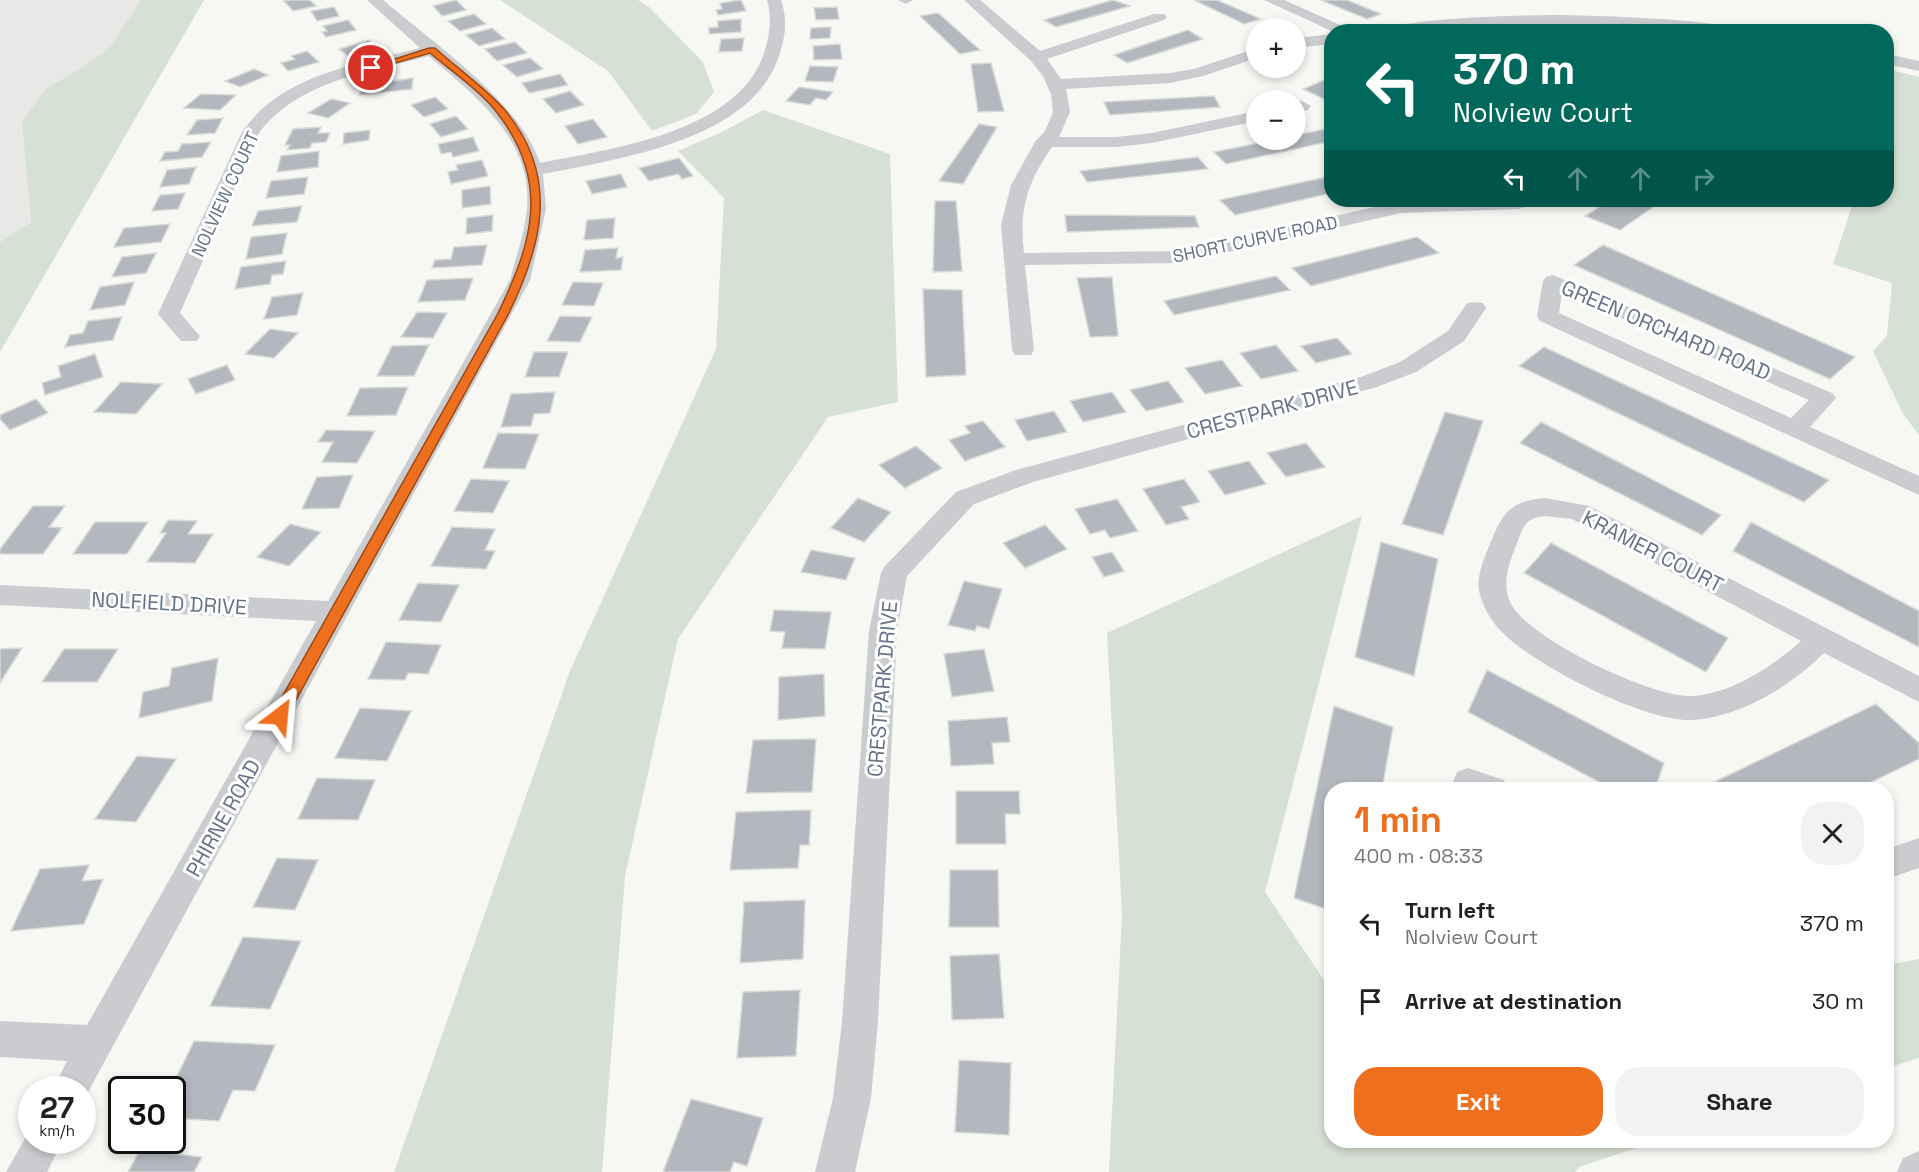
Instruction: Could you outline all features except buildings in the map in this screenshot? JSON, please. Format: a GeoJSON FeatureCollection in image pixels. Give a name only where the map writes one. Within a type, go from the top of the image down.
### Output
{"type":"FeatureCollection","features":[{"type":"Feature","properties":{"kind":"street","name":"PHIRNE ROAD"},"geometry":{"type":"LineString","coordinates":[[79,1076],[520,280],[533,232],[537,200],[533,170],[526,149],[500,111],[374,0]]}},
{"type":"Feature","properties":{"kind":"street"},"geometry":{"type":"LineString","coordinates":[[533,170],[654,142],[693,129],[734,106],[766,74],[774,58],[778,22],[774,0]]}},
{"type":"Feature","properties":{"kind":"street"},"geometry":{"type":"LineString","coordinates":[[971,0],[1037,57],[1057,84],[1061,106],[1059,120],[1027,169],[1013,206],[1011,225],[1023,350]]}},
{"type":"Feature","properties":{"kind":"street"},"geometry":{"type":"LineString","coordinates":[[1271,0],[1330,24]]}},
{"type":"Feature","properties":{"kind":"street"},"geometry":{"type":"LineString","coordinates":[[1037,57],[1159,17]]}},
{"type":"Feature","properties":{"kind":"street"},"geometry":{"type":"LineString","coordinates":[[1453,24],[1608,19],[1656,24]]}},
{"type":"Feature","properties":{"kind":"street"},"geometry":{"type":"LineString","coordinates":[[1306,43],[1324,40]]}},
{"type":"Feature","properties":{"kind":"street","name":"NOLVIEW COURT"},"geometry":{"type":"LineString","coordinates":[[189,336],[170,314],[251,132],[268,110],[291,95],[322,82],[432,50]]}},
{"type":"Feature","properties":{"kind":"street"},"geometry":{"type":"LineString","coordinates":[[1057,84],[1170,78],[1197,73],[1246,56]]}},
{"type":"Feature","properties":{"kind":"street"},"geometry":{"type":"LineString","coordinates":[[1894,61],[1919,66]]}},
{"type":"Feature","properties":{"kind":"street"},"geometry":{"type":"LineString","coordinates":[[1044,142],[1125,141],[1246,118]]}},
{"type":"Feature","properties":{"kind":"street","name":"SHORT CURVE ROAD"},"geometry":{"type":"LineString","coordinates":[[1014,259],[1180,257],[1401,207]]}},
{"type":"Feature","properties":{"kind":"street","name":"GREEN ORCHARD ROAD"},"geometry":{"type":"LineString","coordinates":[[1795,428],[1824,398],[1553,281],[1548,316],[1919,486]]}},
{"type":"Feature","properties":{"kind":"street","name":"CRESTPARK DRIVE"},"geometry":{"type":"LineString","coordinates":[[835,1172],[852,1098],[883,631],[894,573],[965,498],[1025,476],[1369,382],[1408,367],[1455,336],[1475,308]]}},
{"type":"Feature","properties":{"kind":"street","name":"KRAMER COURT"},"geometry":{"type":"LineString","coordinates":[[1820,639],[1795,664],[1732,698],[1695,708],[1674,708],[1654,703],[1538,647],[1520,635],[1502,616],[1494,602],[1492,586],[1513,519],[1532,508],[1565,508],[1580,512],[1919,690]]}},
{"type":"Feature","properties":{"kind":"street","name":"NOLFIELD DRIVE"},"geometry":{"type":"LineString","coordinates":[[0,595],[338,612]]}},
{"type":"Feature","properties":{"kind":"street"},"geometry":{"type":"LineString","coordinates":[[1894,862],[1919,853]]}},
{"type":"Feature","properties":{"kind":"street"},"geometry":{"type":"LineString","coordinates":[[0,1039],[97,1044]]}},
{"type":"Feature","properties":{"kind":"street"},"geometry":{"type":"LineString","coordinates":[[26,1172],[36,1154]]}},
{"type":"Feature","properties":{"kind":"shaded area"},"geometry":{"type":"Polygon","coordinates":[[[0,0],[141,0],[110,47],[81,68],[22,123],[31,222],[0,242],[0,0]]]}},
{"type":"Feature","properties":{"kind":"shaded area"},"geometry":{"type":"Polygon","coordinates":[[[141,0],[204,0],[0,352],[0,242],[31,222],[22,123],[44,90],[110,47],[141,0]]]}},
{"type":"Feature","properties":{"kind":"shaded area"},"geometry":{"type":"Polygon","coordinates":[[[500,0],[638,0],[649,7],[703,62],[714,92],[696,114],[652,131],[608,71],[500,0]]]}},
{"type":"Feature","properties":{"kind":"shaded area"},"geometry":{"type":"Polygon","coordinates":[[[1894,71],[1919,77],[1919,435],[1903,414],[1873,351],[1887,336],[1892,283],[1833,264],[1852,207],[1894,207],[1894,71]]]}},
{"type":"Feature","properties":{"kind":"shaded area"},"geometry":{"type":"Polygon","coordinates":[[[763,110],[890,154],[898,402],[828,417],[678,639],[625,876],[602,1172],[394,1172],[570,671],[716,349],[724,198],[678,151],[722,132],[763,110]]]}},
{"type":"Feature","properties":{"kind":"shaded area"},"geometry":{"type":"Polygon","coordinates":[[[1362,516],[1265,892],[1324,980],[1324,1148],[1636,1148],[1579,1167],[1575,1172],[1109,1172],[1122,914],[1107,633],[1362,516]]]}},
{"type":"Feature","properties":{"kind":"shaded area"},"geometry":{"type":"Polygon","coordinates":[[[1919,959],[1919,1058],[1894,1066],[1894,964],[1919,959]]]}},
{"type":"Feature","properties":{"kind":"route"},"geometry":{"type":"LineString","coordinates":[[280,716],[502,315],[520,280],[533,232],[537,200],[533,170],[526,149],[515,129],[500,111],[432,50],[371,68]]}}]}
